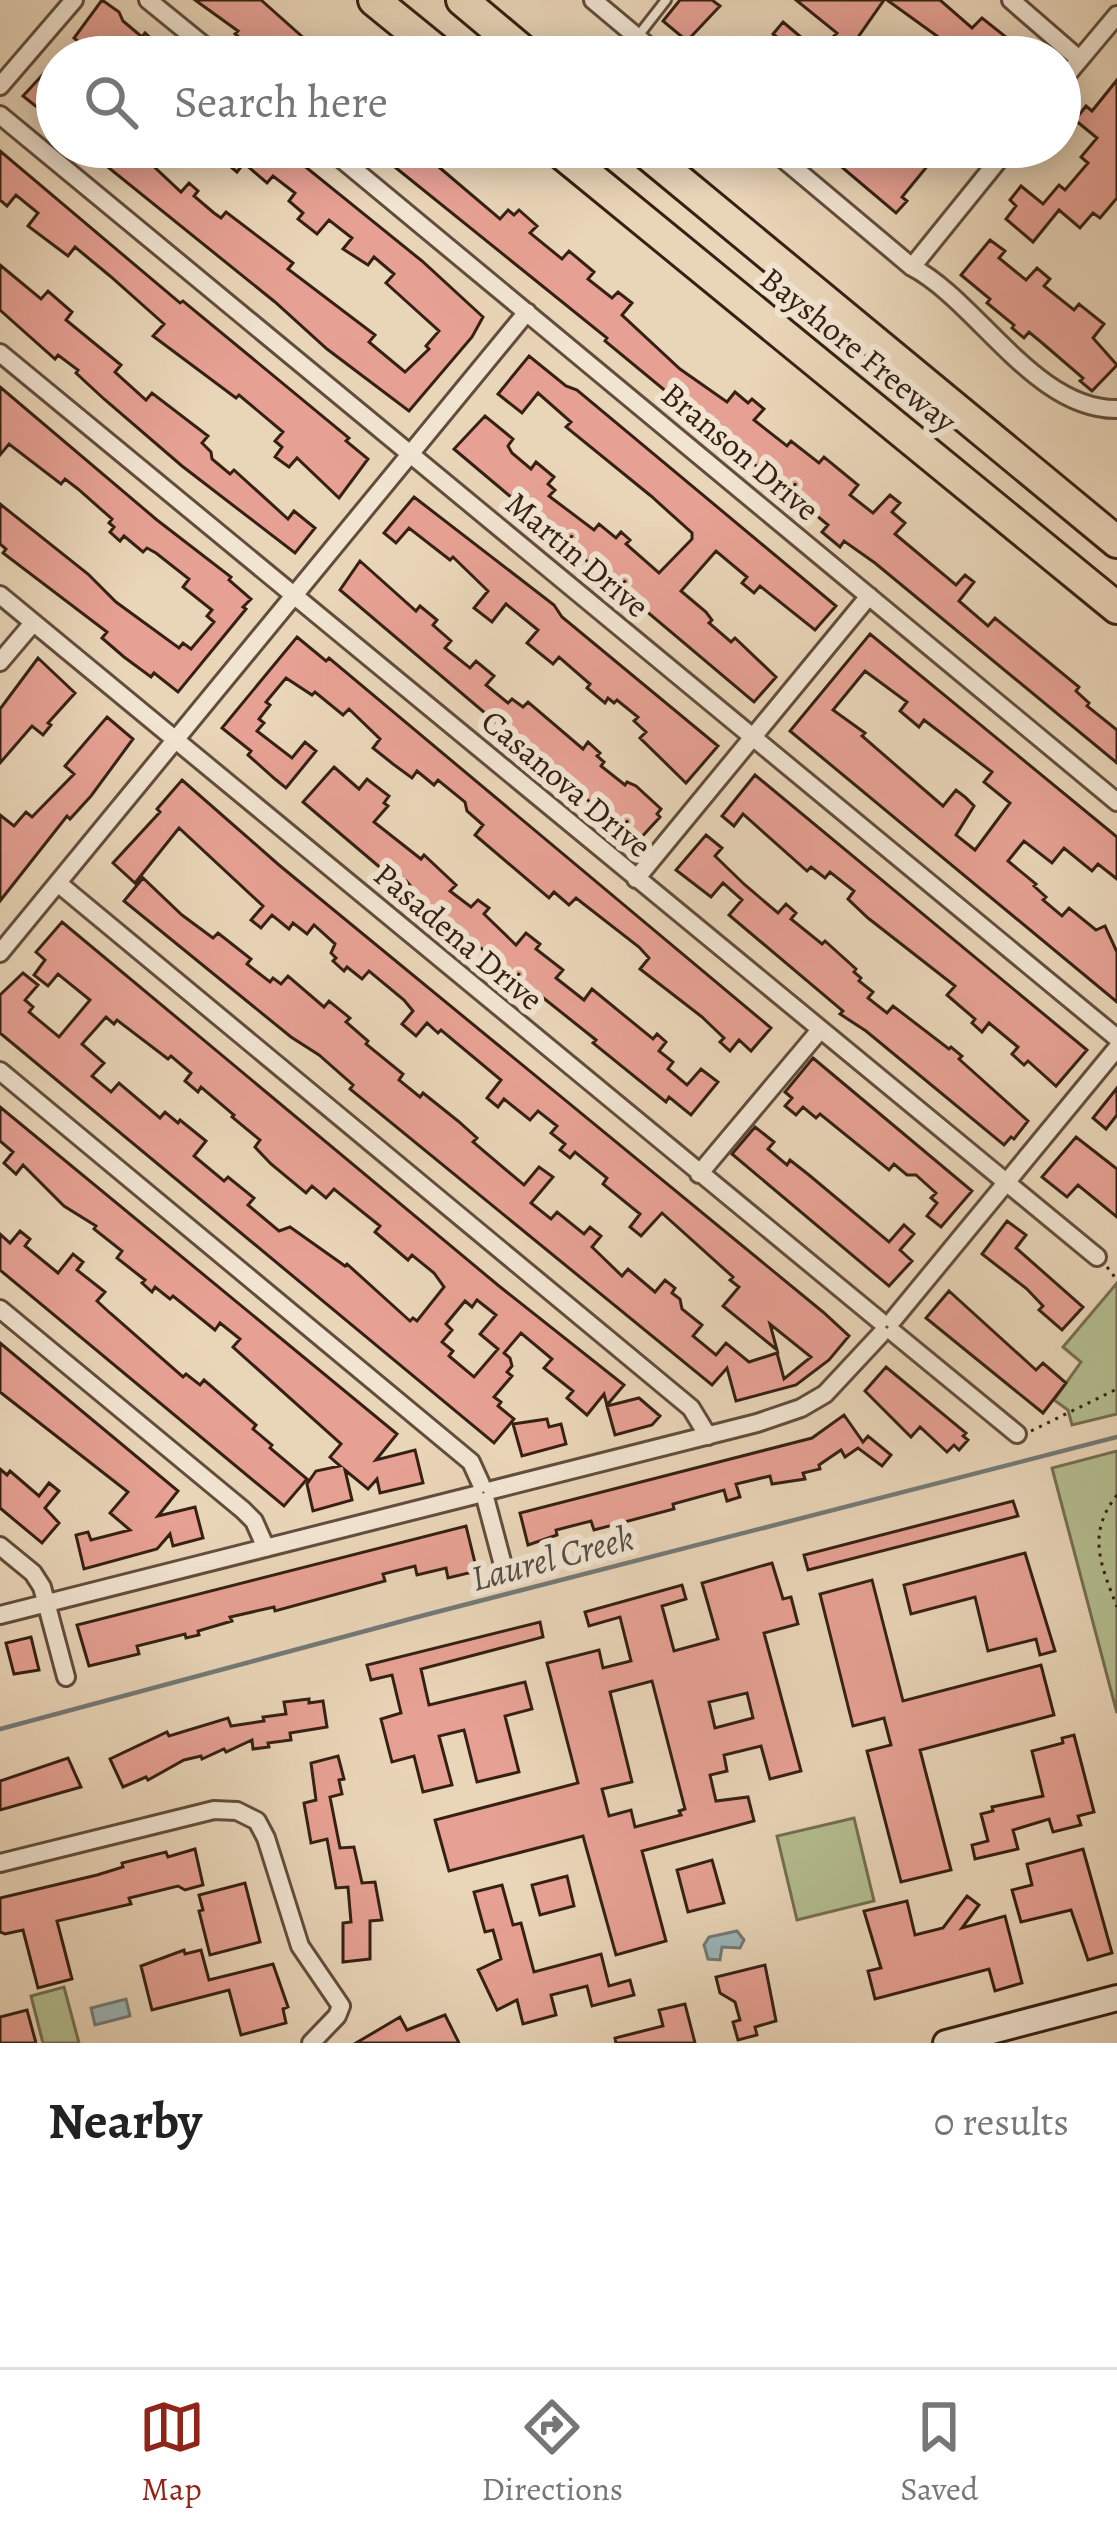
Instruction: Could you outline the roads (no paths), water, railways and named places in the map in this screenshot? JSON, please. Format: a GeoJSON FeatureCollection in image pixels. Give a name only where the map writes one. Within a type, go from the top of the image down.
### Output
{"type":"FeatureCollection","features":[{"type":"Feature","properties":{"kind":"highway"},"geometry":{"type":"LineString","coordinates":[[374,0],[418,36]]}},
{"type":"Feature","properties":{"kind":"highway"},"geometry":{"type":"LineString","coordinates":[[461,0],[505,36]]}},
{"type":"Feature","properties":{"kind":"highway","name":"Bayshore Freeway"},"geometry":{"type":"LineString","coordinates":[[580,168],[1117,608]]}},
{"type":"Feature","properties":{"kind":"highway","name":"Bayshore Freeway"},"geometry":{"type":"LineString","coordinates":[[664,168],[1117,542]]}},
{"type":"Feature","properties":{"kind":"street"},"geometry":{"type":"LineString","coordinates":[[43,36],[74,0]]}},
{"type":"Feature","properties":{"kind":"street"},"geometry":{"type":"LineString","coordinates":[[148,0],[192,36]]}},
{"type":"Feature","properties":{"kind":"street"},"geometry":{"type":"LineString","coordinates":[[592,0],[636,36]]}},
{"type":"Feature","properties":{"kind":"street"},"geometry":{"type":"LineString","coordinates":[[1011,0],[1052,36]]}},
{"type":"Feature","properties":{"kind":"street"},"geometry":{"type":"LineString","coordinates":[[1081,58],[1110,36],[1117,15]]}},
{"type":"Feature","properties":{"kind":"street"},"geometry":{"type":"LineString","coordinates":[[0,86],[36,44]]}},
{"type":"Feature","properties":{"kind":"street","name":"Martin Drive"},"geometry":{"type":"LineString","coordinates":[[0,115],[36,145]]}},
{"type":"Feature","properties":{"kind":"street","name":"Martin Drive"},"geometry":{"type":"LineString","coordinates":[[64,168],[1117,1038]]}},
{"type":"Feature","properties":{"kind":"street","name":"Branson Drive"},"geometry":{"type":"LineString","coordinates":[[352,168],[1117,802]]}},
{"type":"Feature","properties":{"kind":"street"},"geometry":{"type":"LineString","coordinates":[[794,168],[912,267],[936,280],[1001,347],[1045,381],[1082,401],[1117,409]]}},
{"type":"Feature","properties":{"kind":"street"},"geometry":{"type":"LineString","coordinates":[[912,267],[992,168]]}},
{"type":"Feature","properties":{"kind":"street"},"geometry":{"type":"LineString","coordinates":[[0,953],[527,312]]}},
{"type":"Feature","properties":{"kind":"street","name":"Casanova Drive"},"geometry":{"type":"LineString","coordinates":[[0,353],[1096,1257]]}},
{"type":"Feature","properties":{"kind":"street","name":"Pasadena Drive"},"geometry":{"type":"LineString","coordinates":[[0,596],[1017,1434]]}},
{"type":"Feature","properties":{"kind":"street"},"geometry":{"type":"LineString","coordinates":[[635,879],[869,596]]}},
{"type":"Feature","properties":{"kind":"street"},"geometry":{"type":"LineString","coordinates":[[0,662],[33,623]]}},
{"type":"Feature","properties":{"kind":"street"},"geometry":{"type":"LineString","coordinates":[[58,884],[691,1408],[708,1436]]}},
{"type":"Feature","properties":{"kind":"street"},"geometry":{"type":"LineString","coordinates":[[699,1174],[820,1030]]}},
{"type":"Feature","properties":{"kind":"street"},"geometry":{"type":"LineString","coordinates":[[0,1615],[708,1436],[801,1408],[825,1394],[887,1327],[1117,1048]]}},
{"type":"Feature","properties":{"kind":"street"},"geometry":{"type":"LineString","coordinates":[[0,1071],[471,1462],[503,1565]]}},
{"type":"Feature","properties":{"kind":"street"},"geometry":{"type":"LineString","coordinates":[[0,1309],[244,1510],[266,1548]]}},
{"type":"Feature","properties":{"kind":"street"},"geometry":{"type":"LineString","coordinates":[[0,1546],[33,1574],[48,1603],[66,1677]]}},
{"type":"Feature","properties":{"kind":"street"},"geometry":{"type":"LineString","coordinates":[[0,1863],[214,1810],[238,1811],[257,1821],[300,1946],[341,2006],[310,2043]]}},
{"type":"Feature","properties":{"kind":"street"},"geometry":{"type":"LineString","coordinates":[[946,2043],[1117,1998]]}},
{"type":"Feature","properties":{"kind":"lane"},"geometry":{"type":"LineString","coordinates":[[638,36],[666,0]]}},
{"type":"Feature","properties":{"kind":"water"},"geometry":{"type":"Polygon","coordinates":[[[737,1931],[744,1940],[740,1948],[722,1947],[720,1960],[708,1959],[704,1945],[709,1937],[737,1931]]]}},
{"type":"Feature","properties":{"kind":"water"},"geometry":{"type":"Polygon","coordinates":[[[126,1999],[130,2016],[95,2025],[91,2008],[126,1999]]]}},
{"type":"Feature","properties":{"kind":"waterway","name":"Laurel Creek"},"geometry":{"type":"LineString","coordinates":[[0,1729],[1117,1437]]}}]}
